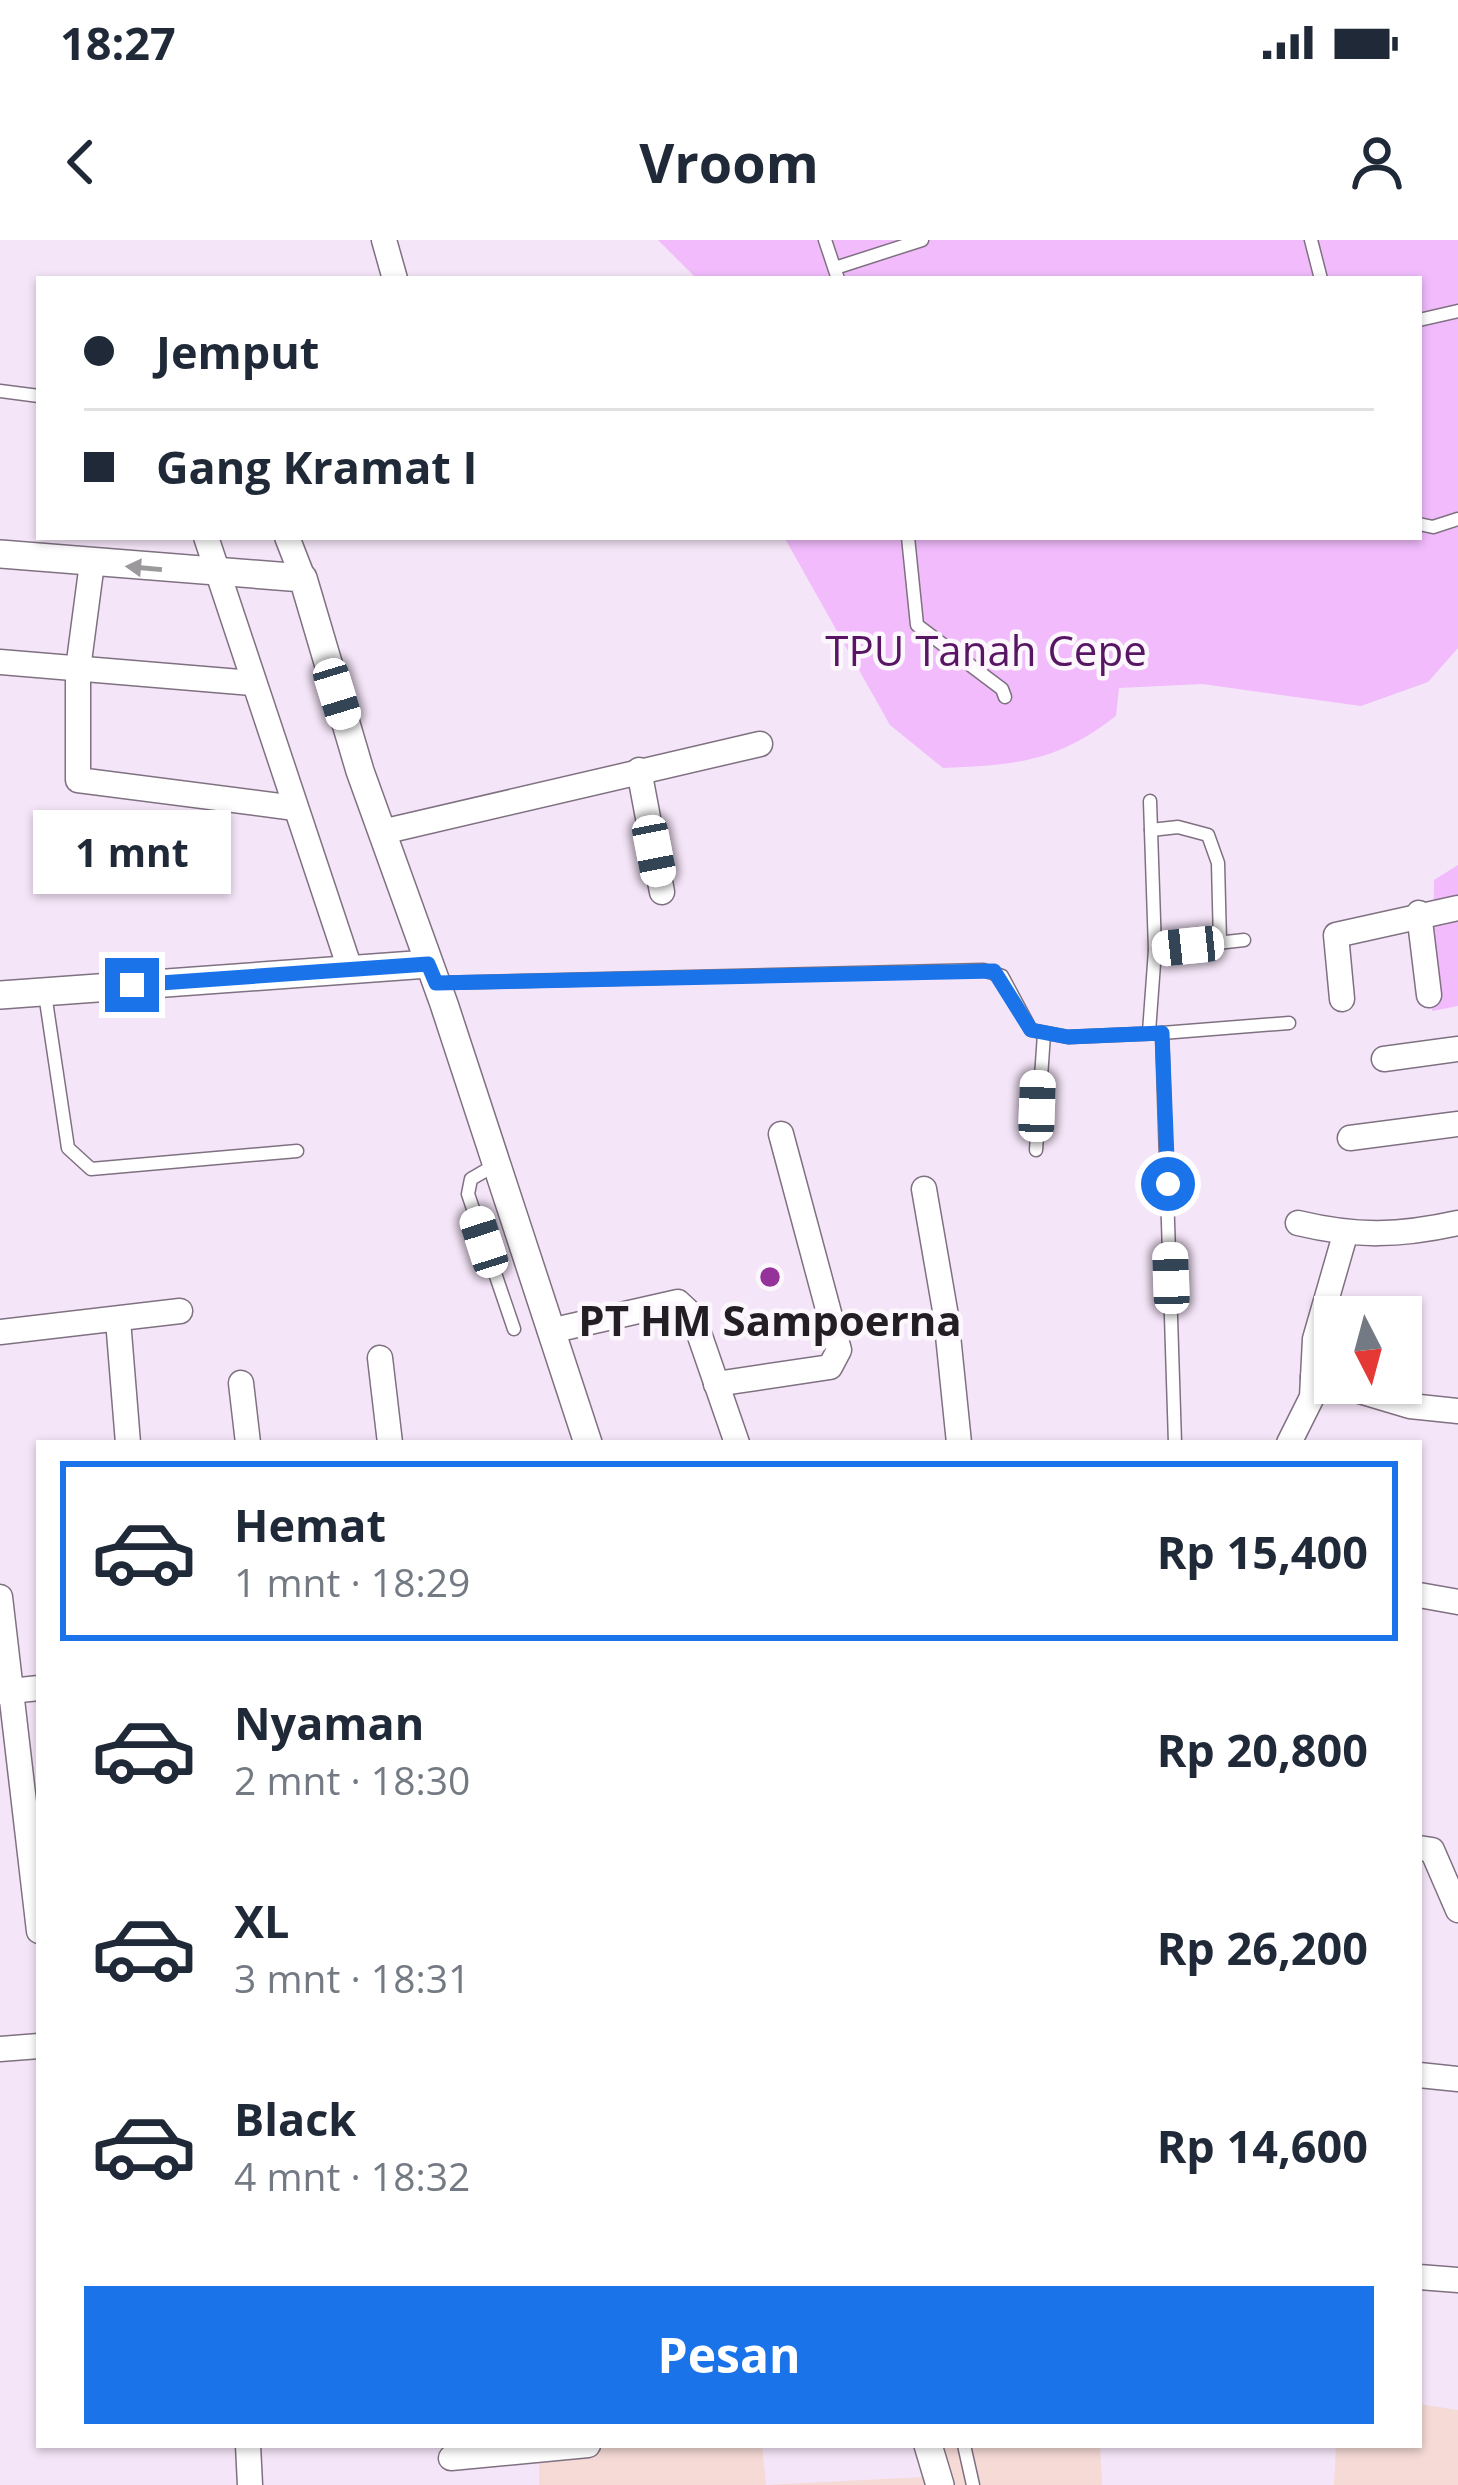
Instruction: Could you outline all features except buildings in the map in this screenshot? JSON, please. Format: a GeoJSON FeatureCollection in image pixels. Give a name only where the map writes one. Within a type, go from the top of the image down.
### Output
{"type":"FeatureCollection","features":[{"type":"Feature","properties":{"kind":"street"},"geometry":{"type":"LineString","coordinates":[[384,240],[394,276]]}},
{"type":"Feature","properties":{"kind":"street"},"geometry":{"type":"LineString","coordinates":[[207,540],[350,969]]}},
{"type":"Feature","properties":{"kind":"street"},"geometry":{"type":"LineString","coordinates":[[288,540],[587,1440]]}},
{"type":"Feature","properties":{"kind":"street"},"geometry":{"type":"LineString","coordinates":[[0,554],[303,578]]}},
{"type":"Feature","properties":{"kind":"street"},"geometry":{"type":"LineString","coordinates":[[92,563],[78,669],[76,772],[83,785],[295,808]]}},
{"type":"Feature","properties":{"kind":"street"},"geometry":{"type":"LineString","coordinates":[[0,662],[252,683]]}},
{"type":"Feature","properties":{"kind":"street"},"geometry":{"type":"LineString","coordinates":[[382,832],[760,744]]}},
{"type":"Feature","properties":{"kind":"street"},"geometry":{"type":"LineString","coordinates":[[639,770],[662,892]]}},
{"type":"Feature","properties":{"kind":"street"},"geometry":{"type":"LineString","coordinates":[[1342,998],[1336,934],[1458,908]]}},
{"type":"Feature","properties":{"kind":"street"},"geometry":{"type":"LineString","coordinates":[[1419,913],[1429,995]]}},
{"type":"Feature","properties":{"kind":"street"},"geometry":{"type":"LineString","coordinates":[[0,995],[397,966],[432,974]]}},
{"type":"Feature","properties":{"kind":"street"},"geometry":{"type":"LineString","coordinates":[[1384,1059],[1458,1049]]}},
{"type":"Feature","properties":{"kind":"street"},"geometry":{"type":"LineString","coordinates":[[1350,1138],[1458,1124]]}},
{"type":"Feature","properties":{"kind":"street"},"geometry":{"type":"LineString","coordinates":[[716,1384],[830,1367],[839,1350],[782,1134]]}},
{"type":"Feature","properties":{"kind":"street"},"geometry":{"type":"LineString","coordinates":[[924,1189],[961,1423],[959,1440]]}},
{"type":"Feature","properties":{"kind":"street"},"geometry":{"type":"LineString","coordinates":[[1298,1223],[1345,1234],[1397,1237],[1458,1223]]}},
{"type":"Feature","properties":{"kind":"street"},"geometry":{"type":"LineString","coordinates":[[1290,1440],[1312,1396],[1315,1339],[1345,1234]]}},
{"type":"Feature","properties":{"kind":"street"},"geometry":{"type":"LineString","coordinates":[[550,1331],[678,1302],[693,1316],[736,1440]]}},
{"type":"Feature","properties":{"kind":"street"},"geometry":{"type":"LineString","coordinates":[[0,1332],[180,1311]]}},
{"type":"Feature","properties":{"kind":"street"},"geometry":{"type":"LineString","coordinates":[[118,1320],[128,1440]]}},
{"type":"Feature","properties":{"kind":"street"},"geometry":{"type":"LineString","coordinates":[[380,1358],[390,1440]]}},
{"type":"Feature","properties":{"kind":"street"},"geometry":{"type":"LineString","coordinates":[[1313,1377],[1410,1406],[1458,1411]]}},
{"type":"Feature","properties":{"kind":"street"},"geometry":{"type":"LineString","coordinates":[[241,1383],[248,1440]]}},
{"type":"Feature","properties":{"kind":"street"},"geometry":{"type":"LineString","coordinates":[[1422,1595],[1458,1601]]}},
{"type":"Feature","properties":{"kind":"street"},"geometry":{"type":"LineString","coordinates":[[0,1597],[4,1691],[36,1916]]}},
{"type":"Feature","properties":{"kind":"street"},"geometry":{"type":"LineString","coordinates":[[4,1691],[36,1688]]}},
{"type":"Feature","properties":{"kind":"street"},"geometry":{"type":"LineString","coordinates":[[1422,1848],[1432,1850],[1458,1910]]}},
{"type":"Feature","properties":{"kind":"street"},"geometry":{"type":"LineString","coordinates":[[0,2049],[36,2045]]}},
{"type":"Feature","properties":{"kind":"street"},"geometry":{"type":"LineString","coordinates":[[1422,2075],[1458,2079]]}},
{"type":"Feature","properties":{"kind":"street"},"geometry":{"type":"LineString","coordinates":[[1422,2277],[1458,2280]]}},
{"type":"Feature","properties":{"kind":"street"},"geometry":{"type":"LineString","coordinates":[[248,2448],[250,2485]]}},
{"type":"Feature","properties":{"kind":"street"},"geometry":{"type":"LineString","coordinates":[[451,2485],[451,2451],[520,2448]]}},
{"type":"Feature","properties":{"kind":"street"},"geometry":{"type":"LineString","coordinates":[[929,2448],[940,2485]]}},
{"type":"Feature","properties":{"kind":"lane"},"geometry":{"type":"LineString","coordinates":[[825,240],[837,273],[922,240]]}},
{"type":"Feature","properties":{"kind":"lane"},"geometry":{"type":"LineString","coordinates":[[1311,240],[1320,276]]}},
{"type":"Feature","properties":{"kind":"lane"},"geometry":{"type":"LineString","coordinates":[[1422,319],[1458,311]]}},
{"type":"Feature","properties":{"kind":"lane"},"geometry":{"type":"LineString","coordinates":[[0,391],[36,396]]}},
{"type":"Feature","properties":{"kind":"lane"},"geometry":{"type":"LineString","coordinates":[[1422,525],[1433,527],[1458,519]]}},
{"type":"Feature","properties":{"kind":"lane"},"geometry":{"type":"LineString","coordinates":[[908,540],[917,625],[1003,689],[1005,697]]}},
{"type":"Feature","properties":{"kind":"lane"},"geometry":{"type":"LineString","coordinates":[[1150,801],[1155,1032],[1175,1440]]}},
{"type":"Feature","properties":{"kind":"lane"},"geometry":{"type":"LineString","coordinates":[[1151,830],[1178,827],[1208,835],[1218,863],[1220,943]]}},
{"type":"Feature","properties":{"kind":"lane"},"geometry":{"type":"LineString","coordinates":[[1156,950],[1244,940]]}},
{"type":"Feature","properties":{"kind":"lane"},"geometry":{"type":"LineString","coordinates":[[432,974],[994,971],[1002,976],[1022,1020],[1044,1034],[1289,1023]]}},
{"type":"Feature","properties":{"kind":"lane"},"geometry":{"type":"LineString","coordinates":[[45,992],[68,1148],[80,1164],[91,1169],[297,1151]]}},
{"type":"Feature","properties":{"kind":"lane"},"geometry":{"type":"LineString","coordinates":[[1036,1150],[1044,1034]]}},
{"type":"Feature","properties":{"kind":"lane"},"geometry":{"type":"LineString","coordinates":[[495,1165],[471,1179],[469,1194],[514,1329]]}},
{"type":"Feature","properties":{"kind":"lane"},"geometry":{"type":"LineString","coordinates":[[965,2448],[973,2485]]}},
{"type":"Feature","properties":{"kind":"shaded area"},"geometry":{"type":"Polygon","coordinates":[[[1422,2404],[1458,2410],[1458,2485],[1334,2485],[1336,2448],[1422,2448],[1422,2404]]]}},
{"type":"Feature","properties":{"kind":"shaded area"},"geometry":{"type":"Polygon","coordinates":[[[539,2448],[762,2448],[766,2485],[539,2485],[539,2448]]]}},
{"type":"Feature","properties":{"kind":"shaded area"},"geometry":{"type":"Polygon","coordinates":[[[919,2448],[1100,2448],[1102,2485],[766,2485],[924,2477],[919,2448]]]}},
{"type":"Feature","properties":{"kind":"green space","name":"TPU Tanah Cepe"},"geometry":{"type":"Polygon","coordinates":[[[658,240],[1458,240],[1458,648],[1428,682],[1361,706],[1202,684],[1119,688],[1116,716],[1055,752],[993,765],[943,768],[890,725],[786,540],[1422,540],[1422,276],[694,276],[658,240]]]}},
{"type":"Feature","properties":{"kind":"green space"},"geometry":{"type":"Polygon","coordinates":[[[1458,865],[1458,1006],[1432,1011],[1434,880],[1458,865]]]}},
{"type":"Feature","properties":{"kind":"place","name":"PT HM Sampoerna"},"geometry":{"type":"Point","coordinates":[770,1277]}},
{"type":"Feature","properties":{"kind":"route"},"geometry":{"type":"LineString","coordinates":[[132,985],[428,964],[436,983],[994,971],[1002,976],[1031,1030],[1068,1037],[1162,1033],[1168,1184]]}}]}
